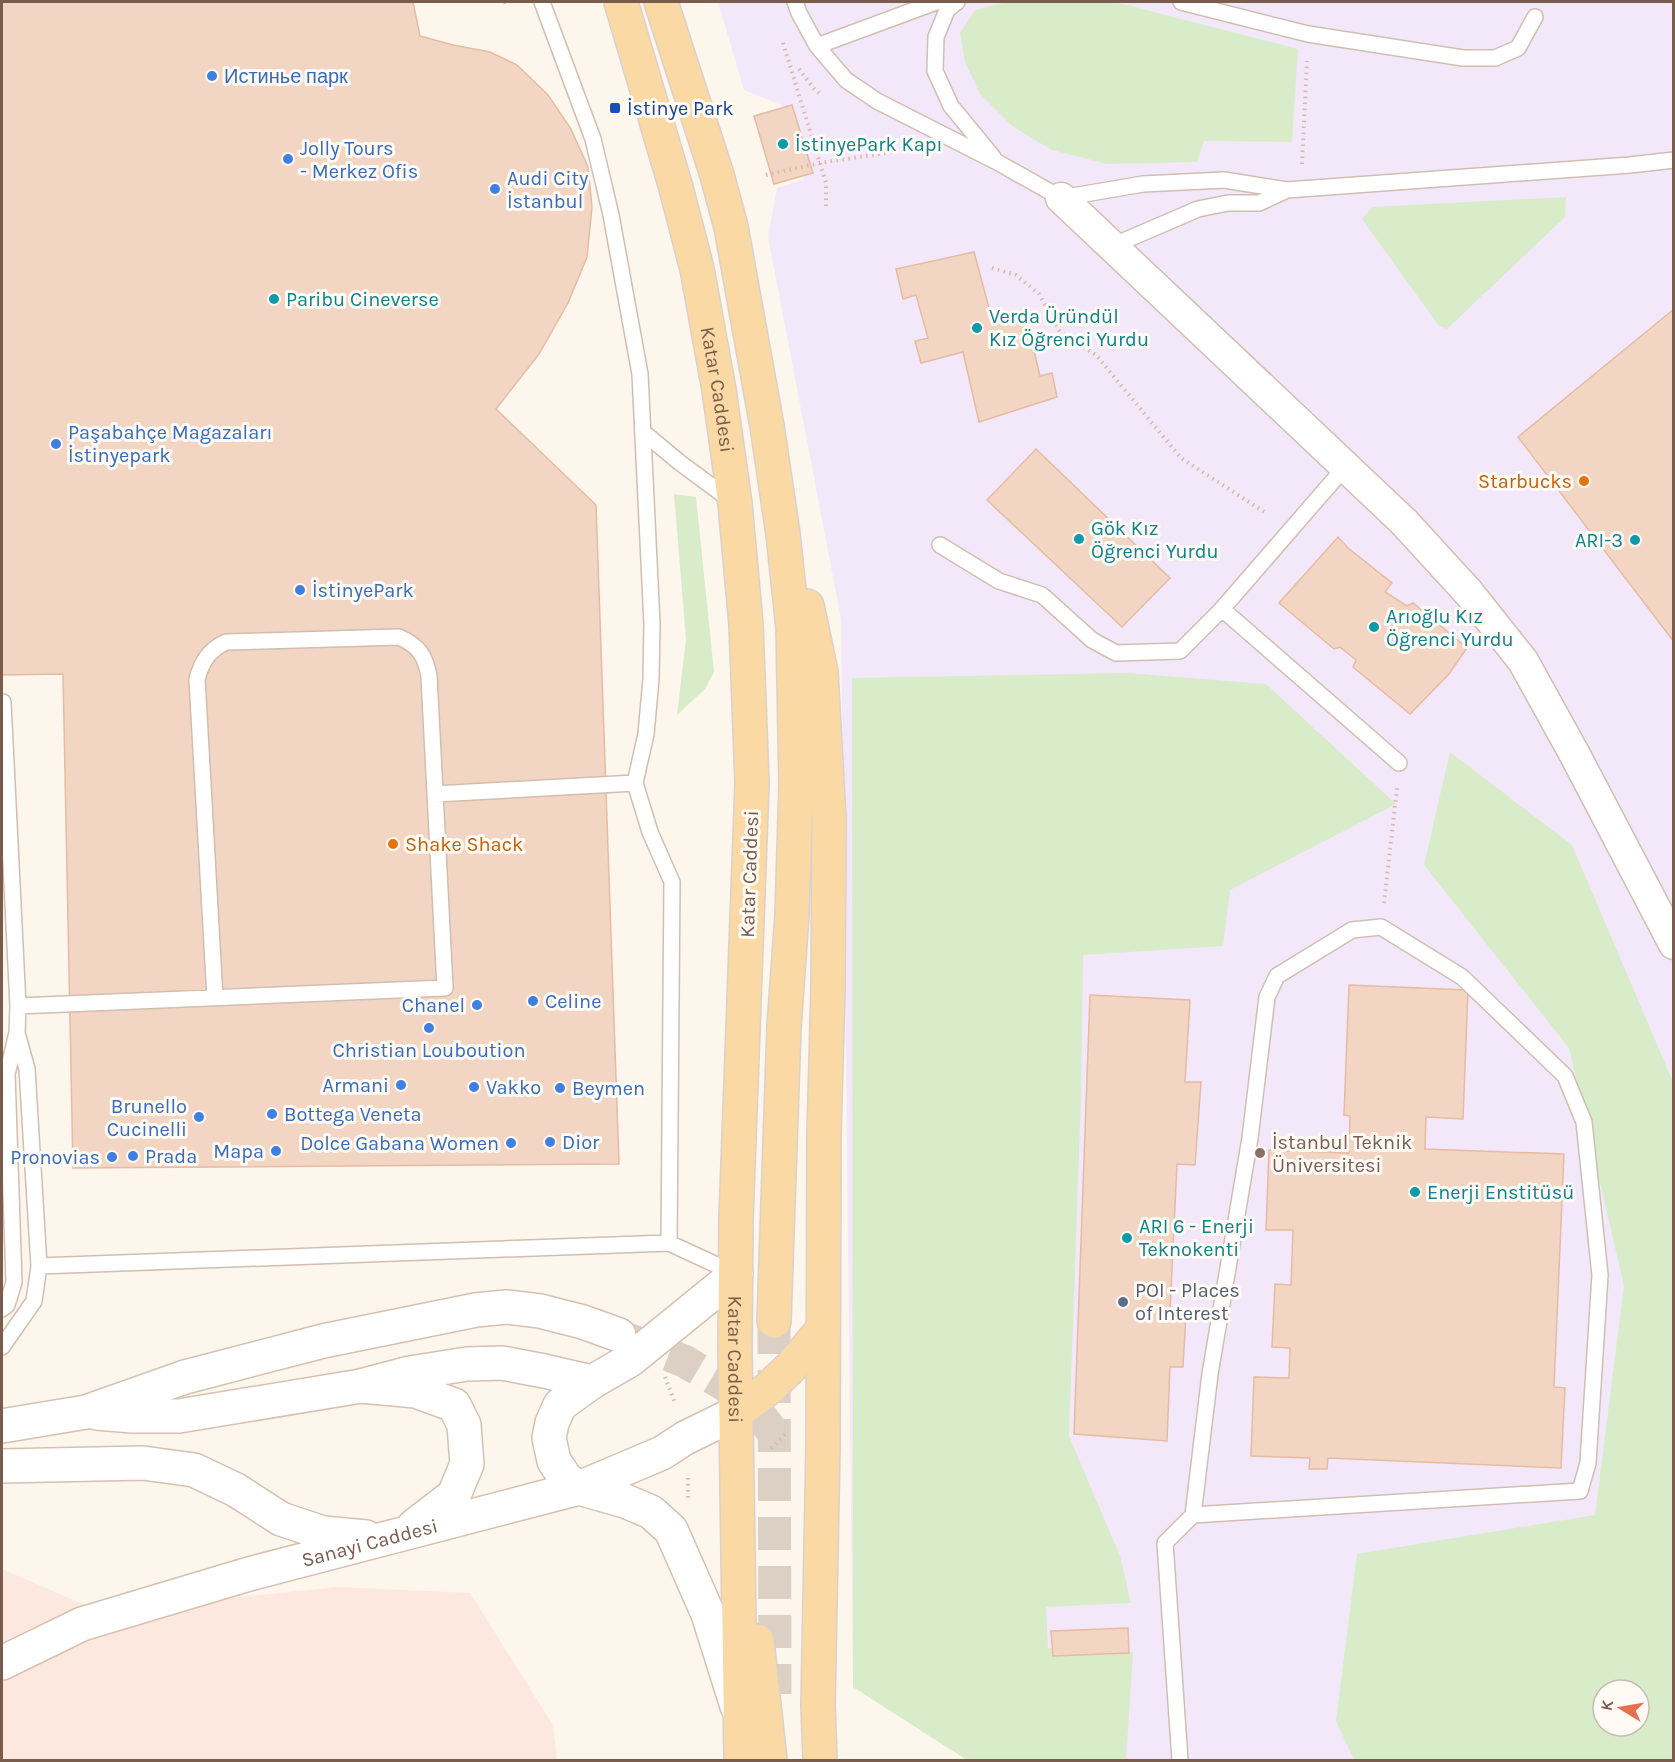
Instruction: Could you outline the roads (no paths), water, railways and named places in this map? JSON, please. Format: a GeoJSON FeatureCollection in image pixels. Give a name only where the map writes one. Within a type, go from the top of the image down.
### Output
{"type":"FeatureCollection","features":[{"type":"Feature","properties":{"kind":"main road","name":"Katar Caddesi"},"geometry":{"type":"LineString","coordinates":[[621,2],[673,177],[697,269],[719,390],[735,504],[746,624],[752,783],[736,1219],[735,1348],[741,1761]]}},
{"type":"Feature","properties":{"kind":"main road","name":"Katar Caddesi"},"geometry":{"type":"LineString","coordinates":[[661,2],[717,175],[731,227],[767,426],[783,534],[793,628],[796,785],[792,915],[784,1027],[774,1321]]}},
{"type":"Feature","properties":{"kind":"main road"},"geometry":{"type":"LineString","coordinates":[[783,534],[807,607],[821,672],[829,820],[818,1705],[820,1761]]}},
{"type":"Feature","properties":{"kind":"main road"},"geometry":{"type":"LineString","coordinates":[[736,1413],[769,1388],[791,1367],[823,1329]]}},
{"type":"Feature","properties":{"kind":"main road"},"geometry":{"type":"LineString","coordinates":[[737,1542],[749,1590],[761,1659],[770,1761]]}},
{"type":"Feature","properties":{"kind":"street"},"geometry":{"type":"LineString","coordinates":[[1061,198],[1346,466],[1404,522],[1462,585],[1523,662],[1575,754],[1674,944]]}},
{"type":"Feature","properties":{"kind":"street"},"geometry":{"type":"LineString","coordinates":[[736,1274],[630,1360],[592,1382],[560,1405],[552,1423],[549,1438],[554,1461],[566,1479],[579,1488],[625,1501],[651,1512],[671,1530],[708,1614],[741,1718]]}},
{"type":"Feature","properties":{"kind":"street"},"geometry":{"type":"LineString","coordinates":[[2,1426],[86,1412],[185,1377],[323,1341],[476,1310],[507,1307],[540,1311],[583,1322],[619,1335]]}},
{"type":"Feature","properties":{"kind":"street"},"geometry":{"type":"LineString","coordinates":[[86,1412],[132,1416],[179,1416],[362,1386],[410,1373],[468,1364],[502,1363],[592,1382]]}},
{"type":"Feature","properties":{"kind":"street"},"geometry":{"type":"LineString","coordinates":[[2,1466],[143,1463],[194,1470],[236,1490],[281,1519],[323,1533],[387,1539],[419,1524],[453,1495],[467,1464],[464,1425],[454,1405],[416,1391],[362,1386]]}},
{"type":"Feature","properties":{"kind":"street","name":"Sanayi Caddesi"},"geometry":{"type":"LineString","coordinates":[[2,1663],[82,1624],[249,1574],[579,1488],[662,1453],[684,1438],[736,1413]]}},
{"type":"Feature","properties":{"kind":"lane"},"geometry":{"type":"LineString","coordinates":[[542,2],[593,139],[612,215],[640,374],[652,624],[651,679],[646,734],[635,783],[650,832],[672,882],[669,1243]]}},
{"type":"Feature","properties":{"kind":"lane"},"geometry":{"type":"LineString","coordinates":[[795,2],[817,46],[846,80],[877,101],[997,162],[1061,198],[1143,184],[1224,180],[1294,189],[1674,160]]}},
{"type":"Feature","properties":{"kind":"lane"},"geometry":{"type":"LineString","coordinates":[[817,46],[936,2]]}},
{"type":"Feature","properties":{"kind":"lane"},"geometry":{"type":"LineString","coordinates":[[957,2],[947,10],[936,37],[935,71],[951,106],[997,162]]}},
{"type":"Feature","properties":{"kind":"lane"},"geometry":{"type":"LineString","coordinates":[[1181,2],[1308,34],[1463,58],[1495,58],[1518,48],[1535,17]]}},
{"type":"Feature","properties":{"kind":"lane"},"geometry":{"type":"LineString","coordinates":[[1112,246],[1198,208],[1259,203],[1294,189]]}},
{"type":"Feature","properties":{"kind":"lane"},"geometry":{"type":"LineString","coordinates":[[643,432],[678,462],[735,504]]}},
{"type":"Feature","properties":{"kind":"lane"},"geometry":{"type":"LineString","coordinates":[[940,544],[999,581],[1042,595],[1092,640],[1116,653],[1180,651],[1222,609],[1346,466]]}},
{"type":"Feature","properties":{"kind":"lane"},"geometry":{"type":"LineString","coordinates":[[1222,609],[1399,763]]}},
{"type":"Feature","properties":{"kind":"lane"},"geometry":{"type":"LineString","coordinates":[[18,1006],[215,998],[445,988],[429,676],[427,662],[411,642],[399,637],[226,642],[216,646],[201,665],[197,679],[215,998]]}},
{"type":"Feature","properties":{"kind":"lane"},"geometry":{"type":"LineString","coordinates":[[2,1309],[7,1305],[14,1282],[7,1074],[17,1033],[18,1006],[3,702]]}},
{"type":"Feature","properties":{"kind":"lane"},"geometry":{"type":"LineString","coordinates":[[435,794],[635,783]]}},
{"type":"Feature","properties":{"kind":"lane"},"geometry":{"type":"LineString","coordinates":[[1180,1761],[1165,1543],[1193,1515],[1210,1374],[1250,1138],[1267,997],[1277,976],[1352,930],[1381,927],[1462,977],[1565,1076],[1584,1122],[1600,1275],[1588,1463],[1580,1491],[1193,1515]]}},
{"type":"Feature","properties":{"kind":"lane"},"geometry":{"type":"LineString","coordinates":[[2,1347],[34,1301],[39,1266],[27,1069],[17,1033]]}},
{"type":"Feature","properties":{"kind":"lane"},"geometry":{"type":"LineString","coordinates":[[39,1266],[669,1243],[736,1274]]}},
{"type":"Feature","properties":{"kind":"tunnel"},"geometry":{"type":"LineString","coordinates":[[774,1321],[775,1694]]}},
{"type":"Feature","properties":{"kind":"tunnel"},"geometry":{"type":"LineString","coordinates":[[623,1337],[684,1361],[745,1397],[773,1432]]}},
{"type":"Feature","properties":{"kind":"place","name":"Истинье парк"},"geometry":{"type":"Point","coordinates":[212,76]}},
{"type":"Feature","properties":{"kind":"place","name":"İstinye Park"},"geometry":{"type":"Point","coordinates":[615,108]}},
{"type":"Feature","properties":{"kind":"place","name":"İstinyePark Kapı"},"geometry":{"type":"Point","coordinates":[783,144]}},
{"type":"Feature","properties":{"kind":"place","name":"Jolly Tours - Merkez Ofis"},"geometry":{"type":"Point","coordinates":[288,159]}},
{"type":"Feature","properties":{"kind":"place","name":"Audi City İstanbul"},"geometry":{"type":"Point","coordinates":[495,189]}},
{"type":"Feature","properties":{"kind":"place","name":"Paribu Cineverse"},"geometry":{"type":"Point","coordinates":[274,299]}},
{"type":"Feature","properties":{"kind":"place","name":"Verda Üründül Kız Öğrenci Yurdu"},"geometry":{"type":"Point","coordinates":[977,328]}},
{"type":"Feature","properties":{"kind":"place","name":"Paşabahçe Magazaları İstinyepark"},"geometry":{"type":"Point","coordinates":[56,444]}},
{"type":"Feature","properties":{"kind":"place","name":"Starbucks"},"geometry":{"type":"Point","coordinates":[1584,481]}},
{"type":"Feature","properties":{"kind":"place","name":"Gök Kız Öğrenci Yurdu"},"geometry":{"type":"Point","coordinates":[1079,539]}},
{"type":"Feature","properties":{"kind":"place","name":"ARI-3"},"geometry":{"type":"Point","coordinates":[1635,540]}},
{"type":"Feature","properties":{"kind":"place","name":"İstinyePark"},"geometry":{"type":"Point","coordinates":[300,590]}},
{"type":"Feature","properties":{"kind":"place","name":"Arıoğlu Kız Öğrenci Yurdu"},"geometry":{"type":"Point","coordinates":[1374,627]}},
{"type":"Feature","properties":{"kind":"place","name":"Shake Shack"},"geometry":{"type":"Point","coordinates":[393,844]}},
{"type":"Feature","properties":{"kind":"place","name":"Celine"},"geometry":{"type":"Point","coordinates":[533,1001]}},
{"type":"Feature","properties":{"kind":"place","name":"Chanel"},"geometry":{"type":"Point","coordinates":[477,1005]}},
{"type":"Feature","properties":{"kind":"place","name":"Christian Louboution"},"geometry":{"type":"Point","coordinates":[429,1028]}},
{"type":"Feature","properties":{"kind":"place","name":"Armani"},"geometry":{"type":"Point","coordinates":[401,1085]}},
{"type":"Feature","properties":{"kind":"place","name":"Vakko"},"geometry":{"type":"Point","coordinates":[474,1087]}},
{"type":"Feature","properties":{"kind":"place","name":"Beymen"},"geometry":{"type":"Point","coordinates":[560,1088]}},
{"type":"Feature","properties":{"kind":"place","name":"Bottega Veneta"},"geometry":{"type":"Point","coordinates":[272,1114]}},
{"type":"Feature","properties":{"kind":"place","name":"Brunello Cucinelli"},"geometry":{"type":"Point","coordinates":[199,1117]}},
{"type":"Feature","properties":{"kind":"place","name":"Dior"},"geometry":{"type":"Point","coordinates":[550,1142]}},
{"type":"Feature","properties":{"kind":"place","name":"Dolce Gabana Women"},"geometry":{"type":"Point","coordinates":[511,1143]}},
{"type":"Feature","properties":{"kind":"place","name":"Mapa"},"geometry":{"type":"Point","coordinates":[276,1151]}},
{"type":"Feature","properties":{"kind":"place","name":"İstanbul Teknik Üniversitesi"},"geometry":{"type":"Point","coordinates":[1260,1153]}},
{"type":"Feature","properties":{"kind":"place","name":"Prada"},"geometry":{"type":"Point","coordinates":[133,1156]}},
{"type":"Feature","properties":{"kind":"place","name":"Pronovias"},"geometry":{"type":"Point","coordinates":[112,1157]}},
{"type":"Feature","properties":{"kind":"place","name":"Enerji Enstitüsü"},"geometry":{"type":"Point","coordinates":[1415,1192]}},
{"type":"Feature","properties":{"kind":"place","name":"ARI 6 - Enerji Teknokenti"},"geometry":{"type":"Point","coordinates":[1127,1238]}},
{"type":"Feature","properties":{"kind":"place","name":"POI - Places of Interest"},"geometry":{"type":"Point","coordinates":[1123,1302]}}]}
